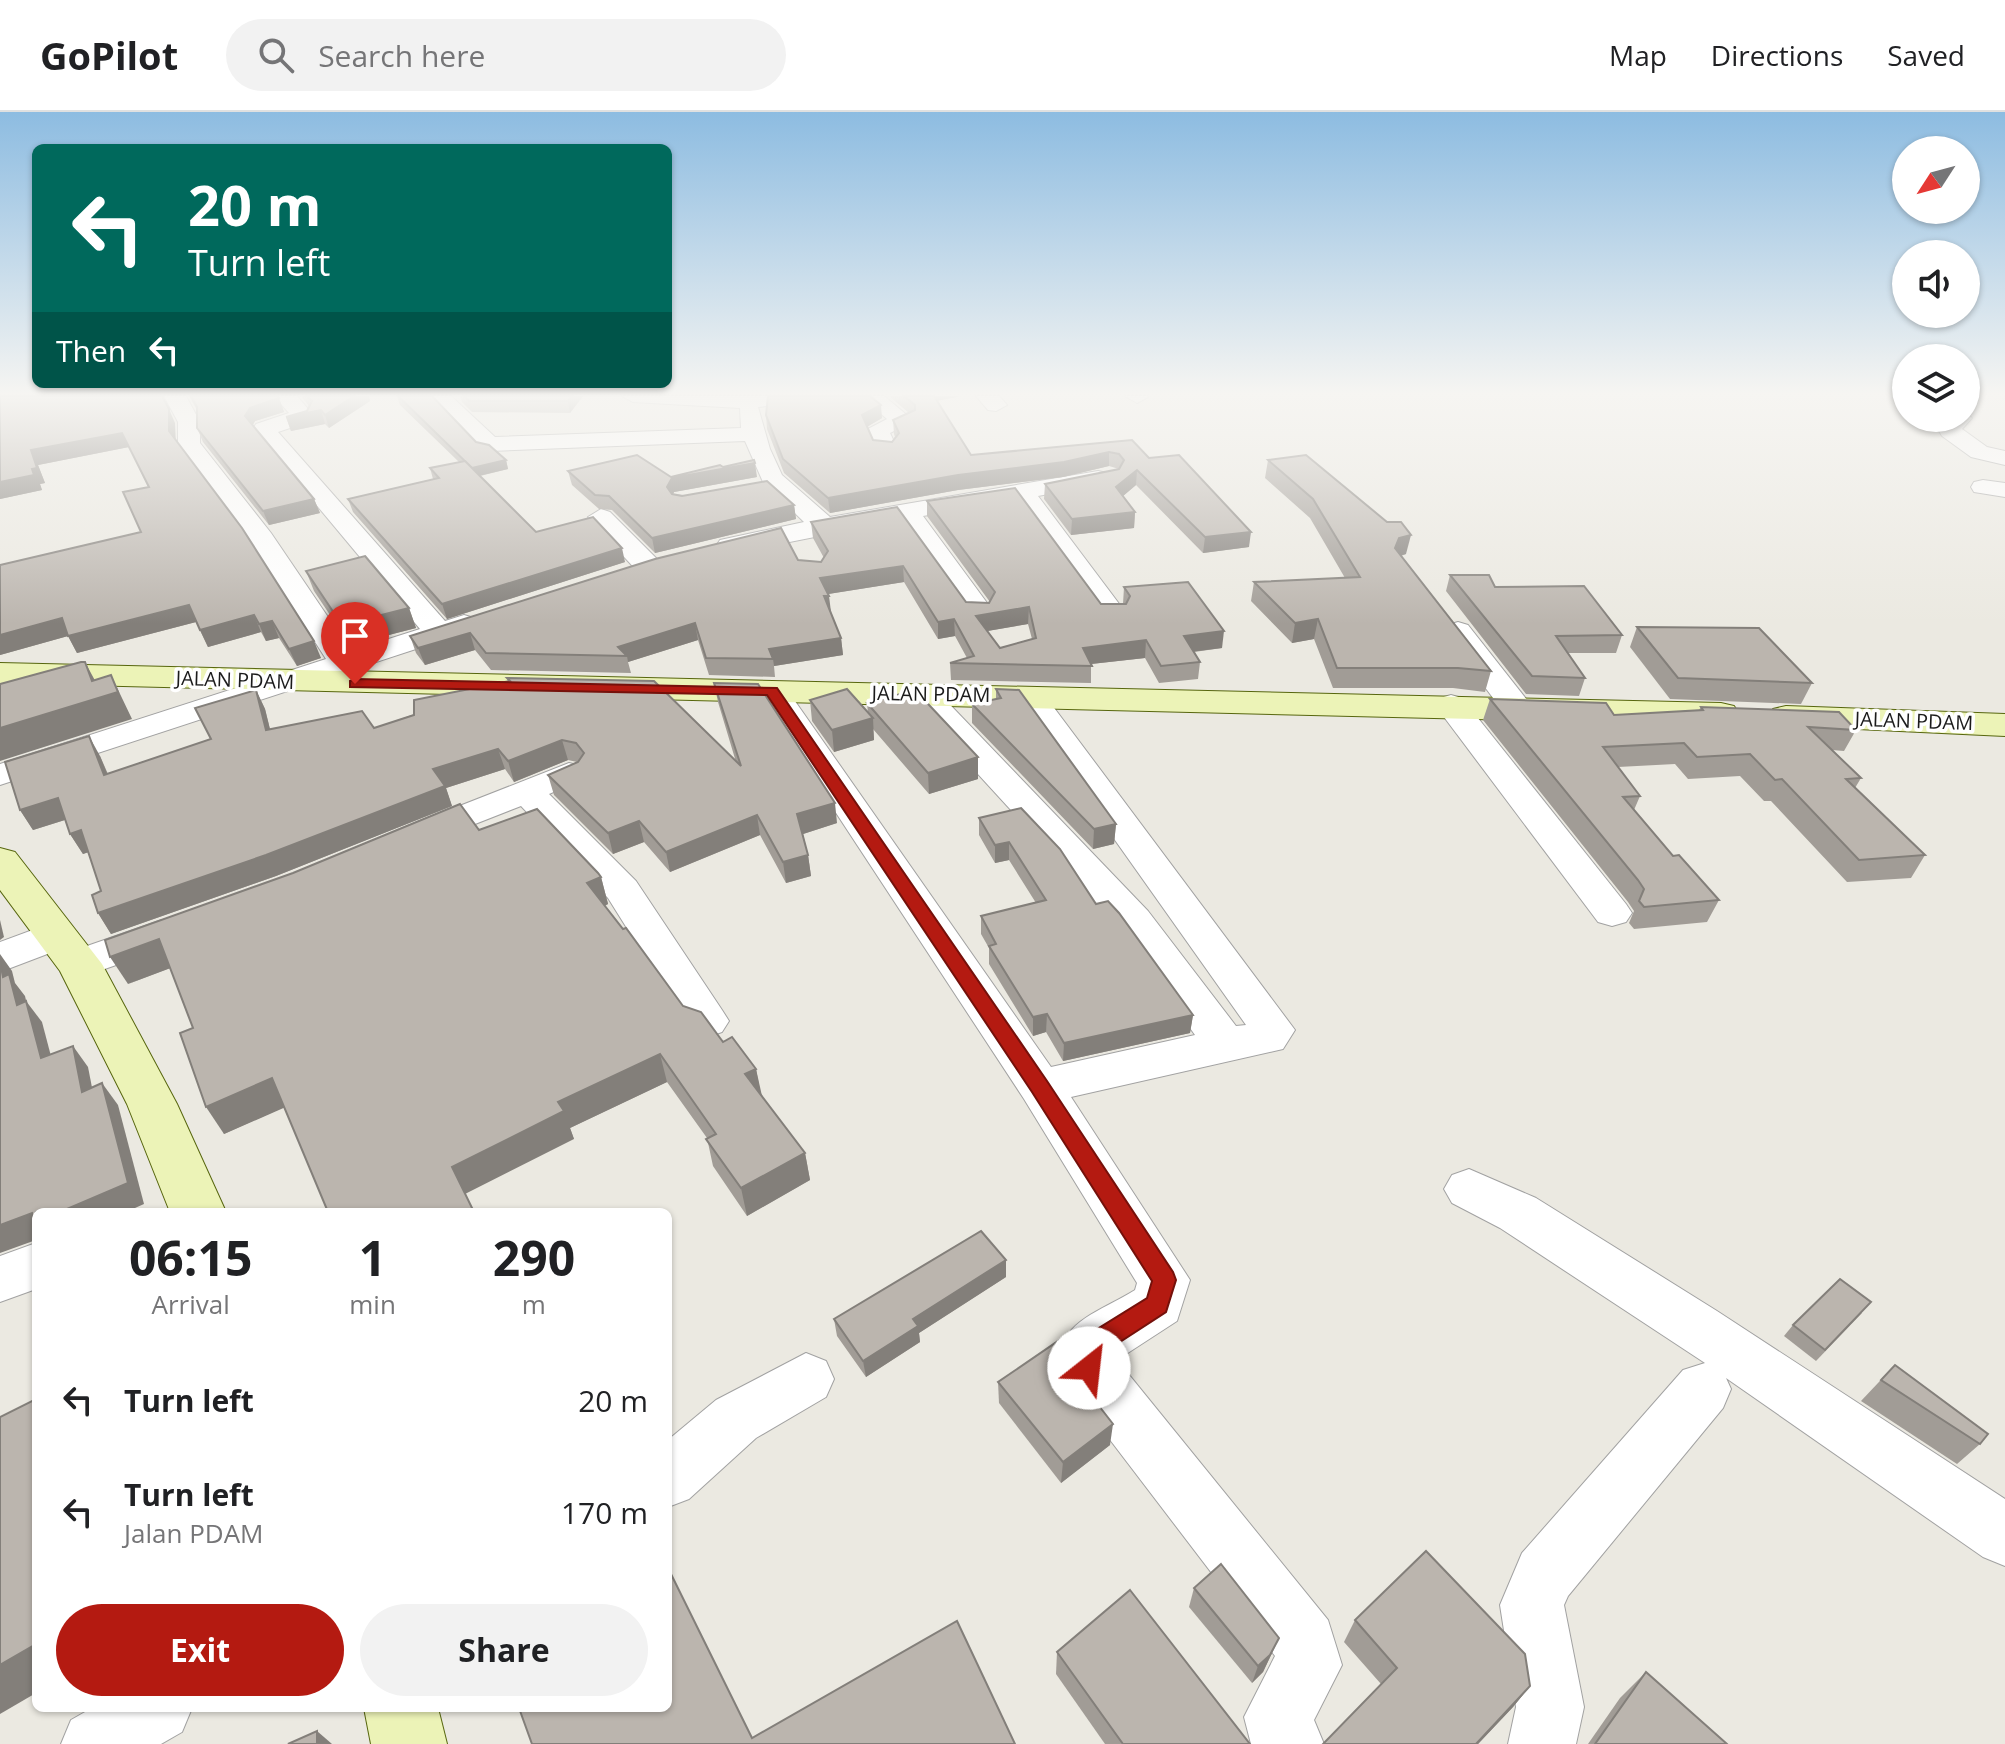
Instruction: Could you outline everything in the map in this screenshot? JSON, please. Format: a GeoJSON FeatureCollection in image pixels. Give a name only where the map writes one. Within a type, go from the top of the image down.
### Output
{"type":"FeatureCollection","features":[{"type":"Feature","properties":{"kind":"street"},"geometry":{"type":"LineString","coordinates":[[211,472],[262,539],[345,665]]}},
{"type":"Feature","properties":{"kind":"street"},"geometry":{"type":"LineString","coordinates":[[301,472],[439,632]]}},
{"type":"Feature","properties":{"kind":"street"},"geometry":{"type":"LineString","coordinates":[[767,472],[775,484],[824,525]]}},
{"type":"Feature","properties":{"kind":"street"},"geometry":{"type":"LineString","coordinates":[[705,552],[792,531],[1108,476]]}},
{"type":"Feature","properties":{"kind":"street"},"geometry":{"type":"LineString","coordinates":[[745,489],[775,484]]}},
{"type":"Feature","properties":{"kind":"street"},"geometry":{"type":"LineString","coordinates":[[1023,493],[1112,613]]}},
{"type":"Feature","properties":{"kind":"street"},"geometry":{"type":"LineString","coordinates":[[906,511],[979,611]]}},
{"type":"Feature","properties":{"kind":"street"},"geometry":{"type":"LineString","coordinates":[[601,517],[635,570],[677,559]]}},
{"type":"Feature","properties":{"kind":"street"},"geometry":{"type":"LineString","coordinates":[[792,531],[806,556]]}},
{"type":"Feature","properties":{"kind":"street"},"geometry":{"type":"LineString","coordinates":[[1443,612],[1516,707]]}},
{"type":"Feature","properties":{"kind":"street"},"geometry":{"type":"LineString","coordinates":[[0,775],[497,613]]}},
{"type":"Feature","properties":{"kind":"street","name":"JALAN PDAM"},"geometry":{"type":"LineString","coordinates":[[0,673],[292,682],[1451,705],[2005,725]]}},
{"type":"Feature","properties":{"kind":"street"},"geometry":{"type":"LineString","coordinates":[[772,691],[1040,1087],[1164,1280],[1158,1304],[1087,1349],[1089,1368],[1305,1643],[1309,1665],[1278,1717],[1282,1736],[1290,1744]]}},
{"type":"Feature","properties":{"kind":"street"},"geometry":{"type":"LineString","coordinates":[[922,694],[1134,920],[1225,1044]]}},
{"type":"Feature","properties":{"kind":"street"},"geometry":{"type":"LineString","coordinates":[[1029,696],[1273,1030],[1267,1038],[1225,1044],[1040,1087]]}},
{"type":"Feature","properties":{"kind":"street"},"geometry":{"type":"LineString","coordinates":[[1451,705],[1612,913]]}},
{"type":"Feature","properties":{"kind":"street"},"geometry":{"type":"LineString","coordinates":[[394,846],[569,773]]}},
{"type":"Feature","properties":{"kind":"street"},"geometry":{"type":"LineString","coordinates":[[526,791],[622,890],[707,1021]]}},
{"type":"Feature","properties":{"kind":"street"},"geometry":{"type":"LineString","coordinates":[[0,861],[68,949],[152,1104],[189,1208]]}},
{"type":"Feature","properties":{"kind":"street"},"geometry":{"type":"LineString","coordinates":[[0,958],[68,949],[192,924]]}},
{"type":"Feature","properties":{"kind":"street"},"geometry":{"type":"LineString","coordinates":[[1469,1189],[1518,1213],[1698,1328],[2005,1535]]}},
{"type":"Feature","properties":{"kind":"street"},"geometry":{"type":"LineString","coordinates":[[0,1279],[32,1267]]}},
{"type":"Feature","properties":{"kind":"street"},"geometry":{"type":"LineString","coordinates":[[672,1475],[736,1419],[806,1379]]}},
{"type":"Feature","properties":{"kind":"street"},"geometry":{"type":"LineString","coordinates":[[1542,1744],[1550,1707],[1532,1605],[1544,1575],[1703,1389]]}},
{"type":"Feature","properties":{"kind":"street"},"geometry":{"type":"LineString","coordinates":[[95,1744],[151,1712]]}},
{"type":"Feature","properties":{"kind":"street"},"geometry":{"type":"LineString","coordinates":[[402,1712],[409,1744]]}},
{"type":"Feature","properties":{"kind":"building"},"geometry":{"type":"Polygon","coordinates":[[[0,472],[33,472],[34,475],[0,482],[0,472]]]}},
{"type":"Feature","properties":{"kind":"building"},"geometry":{"type":"Polygon","coordinates":[[[142,472],[200,472],[242,528],[314,641],[289,649],[272,621],[259,624],[254,615],[200,630],[189,605],[68,636],[62,618],[0,635],[0,565],[141,532],[123,492],[149,487],[142,472]]]}},
{"type":"Feature","properties":{"kind":"building"},"geometry":{"type":"Polygon","coordinates":[[[232,472],[292,472],[314,499],[263,511],[232,472]]]}},
{"type":"Feature","properties":{"kind":"building"},"geometry":{"type":"Polygon","coordinates":[[[434,472],[476,472],[536,532],[593,517],[622,548],[442,604],[348,499],[439,478],[434,472]]]}},
{"type":"Feature","properties":{"kind":"building"},"geometry":{"type":"Polygon","coordinates":[[[569,472],[664,472],[671,477],[704,472],[672,478],[667,487],[672,494],[682,496],[767,481],[794,505],[652,538],[609,496],[595,495],[569,472]]]}},
{"type":"Feature","properties":{"kind":"building"},"geometry":{"type":"Polygon","coordinates":[[[798,472],[981,472],[958,475],[828,498],[798,472]]]}},
{"type":"Feature","properties":{"kind":"building"},"geometry":{"type":"Polygon","coordinates":[[[1103,472],[1134,472],[1116,487],[1135,512],[1072,519],[1045,484],[1103,472]]]}},
{"type":"Feature","properties":{"kind":"building"},"geometry":{"type":"Polygon","coordinates":[[[1139,472],[1195,472],[1251,532],[1205,537],[1139,472]]]}},
{"type":"Feature","properties":{"kind":"building"},"geometry":{"type":"Polygon","coordinates":[[[1282,472],[1327,472],[1387,522],[1401,522],[1411,535],[1399,538],[1395,548],[1491,671],[1337,668],[1318,619],[1295,623],[1254,582],[1360,577],[1313,499],[1282,472]]]}},
{"type":"Feature","properties":{"kind":"building"},"geometry":{"type":"Polygon","coordinates":[[[1015,488],[1101,604],[1126,604],[1130,596],[1124,587],[1188,582],[1224,631],[1184,636],[1200,662],[1161,666],[1146,640],[1083,648],[1092,666],[950,663],[974,656],[954,619],[938,622],[903,566],[820,578],[829,596],[824,596],[841,638],[769,649],[773,659],[706,658],[695,623],[618,647],[627,656],[486,653],[470,633],[418,648],[410,636],[655,559],[781,528],[798,560],[821,562],[828,551],[811,522],[897,507],[966,602],[989,603],[995,592],[927,501],[1015,488]],[[1029,607],[976,616],[1000,648],[1036,638],[1029,607]]]}},
{"type":"Feature","properties":{"kind":"building"},"geometry":{"type":"Polygon","coordinates":[[[365,556],[409,608],[342,625],[306,571],[365,556]]]}},
{"type":"Feature","properties":{"kind":"building"},"geometry":{"type":"Polygon","coordinates":[[[1450,575],[1489,575],[1495,587],[1584,586],[1622,635],[1556,636],[1585,678],[1532,676],[1450,575]]]}},
{"type":"Feature","properties":{"kind":"building"},"geometry":{"type":"Polygon","coordinates":[[[1637,627],[1759,628],[1812,683],[1678,678],[1637,627]]]}},
{"type":"Feature","properties":{"kind":"building"},"geometry":{"type":"Polygon","coordinates":[[[85,662],[92,681],[111,675],[118,692],[0,728],[0,684],[85,662]]]}},
{"type":"Feature","properties":{"kind":"building"},"geometry":{"type":"Polygon","coordinates":[[[507,678],[654,681],[741,766],[714,683],[758,684],[835,803],[797,814],[808,855],[783,862],[757,815],[666,852],[639,821],[608,833],[548,775],[578,762],[584,753],[576,743],[562,740],[508,761],[498,749],[433,769],[445,786],[266,855],[98,913],[92,895],[101,891],[81,830],[70,834],[58,798],[20,810],[5,762],[89,736],[104,775],[211,739],[195,708],[256,690],[266,730],[362,711],[374,728],[414,715],[414,700],[510,681],[507,678]]]}},
{"type":"Feature","properties":{"kind":"building"},"geometry":{"type":"Polygon","coordinates":[[[847,689],[873,718],[832,730],[810,700],[847,689]]]}},
{"type":"Feature","properties":{"kind":"building"},"geometry":{"type":"Polygon","coordinates":[[[996,689],[1019,690],[1116,824],[1094,829],[972,704],[1001,698],[996,689]]]}},
{"type":"Feature","properties":{"kind":"building"},"geometry":{"type":"Polygon","coordinates":[[[915,690],[978,757],[928,773],[867,703],[915,690]]]}},
{"type":"Feature","properties":{"kind":"building"},"geometry":{"type":"Polygon","coordinates":[[[1490,699],[1606,703],[1614,715],[1703,710],[1701,707],[1839,712],[1856,730],[1808,727],[1861,778],[1846,779],[1925,855],[1859,860],[1782,779],[1775,780],[1750,754],[1697,757],[1684,743],[1603,747],[1640,796],[1623,797],[1673,856],[1679,855],[1719,900],[1644,907],[1639,901],[1644,889],[1638,880],[1490,699]]]}},
{"type":"Feature","properties":{"kind":"building"},"geometry":{"type":"Polygon","coordinates":[[[460,804],[479,830],[537,809],[601,877],[587,883],[623,929],[626,928],[683,1006],[701,1012],[723,1042],[732,1037],[756,1069],[745,1074],[805,1153],[741,1188],[706,1139],[716,1134],[660,1054],[558,1102],[564,1111],[452,1167],[472,1208],[326,1208],[272,1078],[206,1107],[180,1033],[193,1028],[159,939],[110,957],[105,940],[293,873],[460,804]]]}},
{"type":"Feature","properties":{"kind":"building"},"geometry":{"type":"Polygon","coordinates":[[[1021,808],[1060,849],[1096,904],[1108,901],[1119,913],[1193,1015],[1064,1043],[1047,1014],[1033,1017],[989,946],[996,944],[981,916],[1046,900],[1009,842],[995,845],[979,818],[1021,808]]]}},
{"type":"Feature","properties":{"kind":"building"},"geometry":{"type":"Polygon","coordinates":[[[0,962],[3,977],[9,974],[17,1005],[26,1001],[41,1058],[73,1046],[82,1092],[102,1083],[128,1183],[69,1208],[32,1208],[32,1213],[0,1225],[0,962]]]}},
{"type":"Feature","properties":{"kind":"building"},"geometry":{"type":"Polygon","coordinates":[[[981,1231],[1006,1260],[913,1319],[918,1326],[863,1361],[834,1319],[981,1231]]]}},
{"type":"Feature","properties":{"kind":"building"},"geometry":{"type":"Polygon","coordinates":[[[1840,1279],[1871,1302],[1825,1350],[1793,1325],[1840,1279]]]}},
{"type":"Feature","properties":{"kind":"building"},"geometry":{"type":"Polygon","coordinates":[[[1061,1339],[1068,1366],[1113,1424],[1063,1462],[998,1382],[1061,1339]]]}},
{"type":"Feature","properties":{"kind":"building"},"geometry":{"type":"Polygon","coordinates":[[[1895,1365],[1988,1434],[1980,1444],[1881,1380],[1895,1365]]]}},
{"type":"Feature","properties":{"kind":"building"},"geometry":{"type":"Polygon","coordinates":[[[32,1401],[32,1646],[0,1665],[0,1417],[32,1401]]]}},
{"type":"Feature","properties":{"kind":"building"},"geometry":{"type":"Polygon","coordinates":[[[1426,1551],[1525,1654],[1530,1686],[1476,1744],[1323,1744],[1397,1668],[1355,1620],[1426,1551]]]}},
{"type":"Feature","properties":{"kind":"building"},"geometry":{"type":"Polygon","coordinates":[[[1221,1564],[1279,1638],[1270,1655],[1258,1666],[1194,1588],[1221,1564]]]}},
{"type":"Feature","properties":{"kind":"building"},"geometry":{"type":"Polygon","coordinates":[[[672,1576],[752,1738],[957,1621],[1015,1744],[532,1744],[520,1712],[672,1712],[672,1576]]]}},
{"type":"Feature","properties":{"kind":"building"},"geometry":{"type":"Polygon","coordinates":[[[1130,1590],[1250,1744],[1123,1744],[1057,1652],[1130,1590]]]}},
{"type":"Feature","properties":{"kind":"building"},"geometry":{"type":"Polygon","coordinates":[[[1646,1672],[1727,1744],[1595,1744],[1646,1672]]]}},
{"type":"Feature","properties":{"kind":"building"},"geometry":{"type":"Polygon","coordinates":[[[317,1731],[317,1744],[288,1744],[317,1731]]]}},
{"type":"Feature","properties":{"kind":"route"},"geometry":{"type":"LineString","coordinates":[[355,684],[772,691],[1040,1087],[1164,1280],[1158,1304],[1087,1349],[1089,1368]]}}]}
